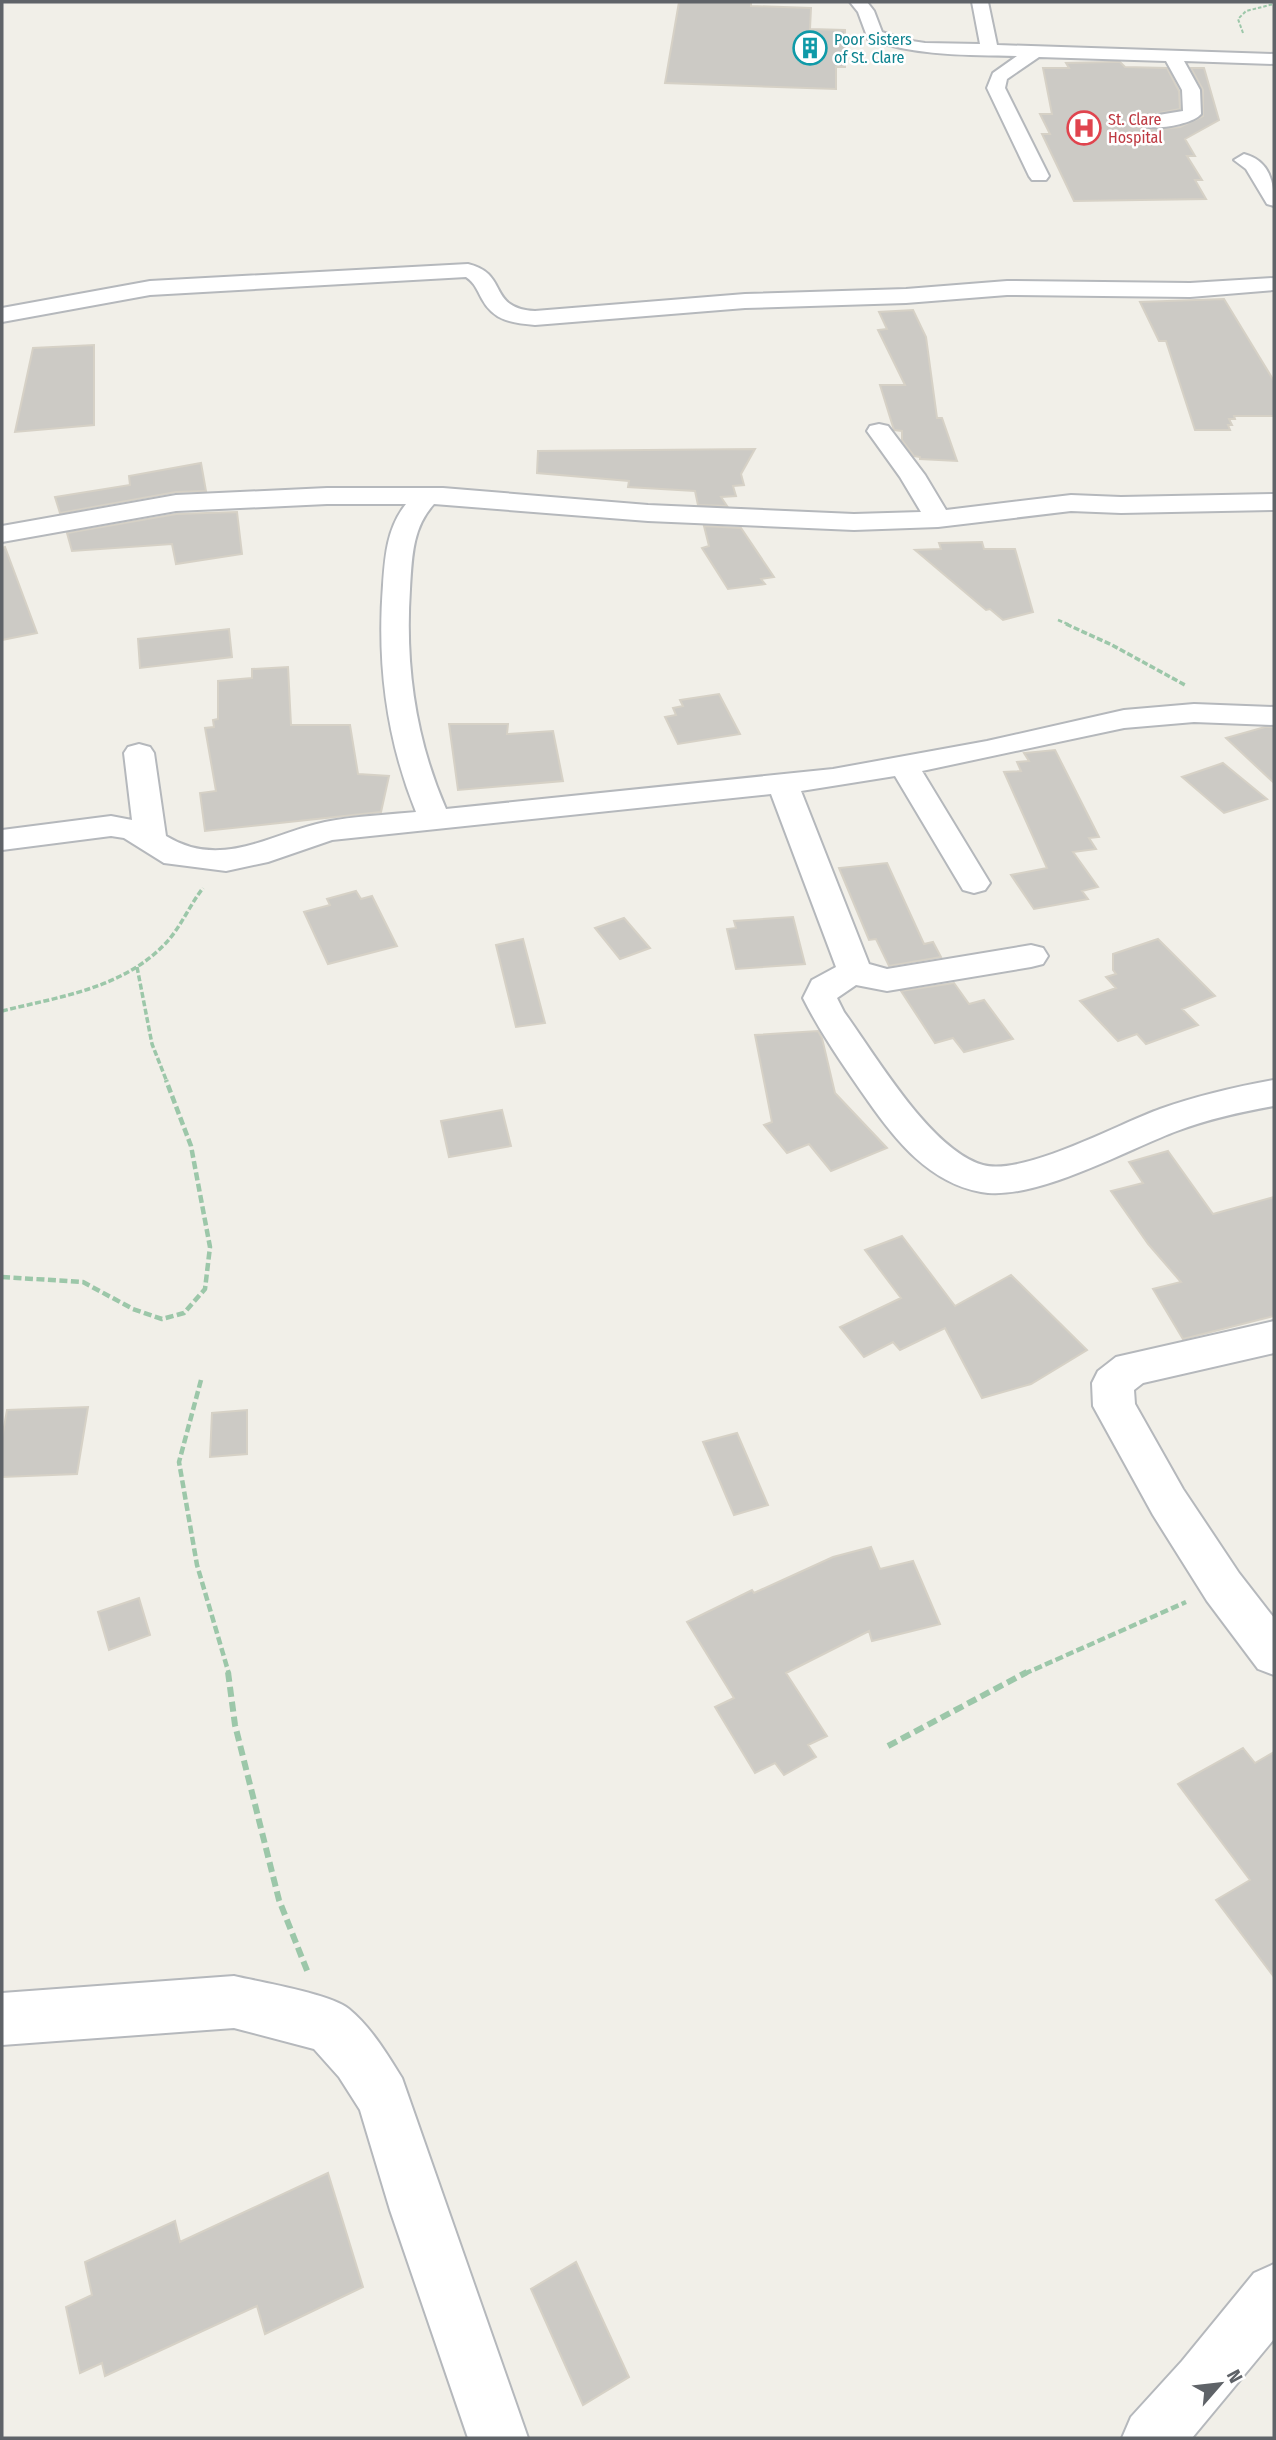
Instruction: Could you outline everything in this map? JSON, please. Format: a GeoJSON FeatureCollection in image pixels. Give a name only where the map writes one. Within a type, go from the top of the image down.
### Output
{"type":"FeatureCollection","features":[{"type":"Feature","properties":{"kind":"street"},"geometry":{"type":"LineString","coordinates":[[858,2],[866,11],[874,35],[884,40],[943,51],[1034,52],[1173,59]]}},
{"type":"Feature","properties":{"kind":"street"},"geometry":{"type":"LineString","coordinates":[[980,2],[987,41],[992,51]]}},
{"type":"Feature","properties":{"kind":"street"},"geometry":{"type":"LineString","coordinates":[[1034,52],[999,77],[996,88],[1039,176]]}},
{"type":"Feature","properties":{"kind":"street"},"geometry":{"type":"LineString","coordinates":[[1147,122],[1185,118],[1192,114],[1194,102],[1191,87],[1173,59]]}},
{"type":"Feature","properties":{"kind":"street"},"geometry":{"type":"LineString","coordinates":[[1120,61],[1274,59]]}},
{"type":"Feature","properties":{"kind":"street"},"geometry":{"type":"LineString","coordinates":[[1244,160],[1254,165],[1274,200]]}},
{"type":"Feature","properties":{"kind":"street"},"geometry":{"type":"LineString","coordinates":[[2,315],[150,288],[468,270],[480,275],[503,312],[535,318],[745,301],[906,296],[1007,288],[1190,290],[1274,285]]}},
{"type":"Feature","properties":{"kind":"street"},"geometry":{"type":"LineString","coordinates":[[879,430],[912,474],[937,519]]}},
{"type":"Feature","properties":{"kind":"street"},"geometry":{"type":"LineString","coordinates":[[2,534],[176,503],[327,496],[426,496],[648,513],[853,522],[937,519],[1071,503],[1121,505],[1274,502]]}},
{"type":"Feature","properties":{"kind":"street"},"geometry":{"type":"LineString","coordinates":[[426,496],[408,519],[399,556],[394,638],[397,698],[403,730],[420,788],[435,821]]}},
{"type":"Feature","properties":{"kind":"street"},"geometry":{"type":"LineString","coordinates":[[2,840],[111,826],[133,830],[175,856],[226,861],[257,855],[328,831],[783,784],[987,750],[1124,719],[1194,713],[1274,716]]}},
{"type":"Feature","properties":{"kind":"street"},"geometry":{"type":"LineString","coordinates":[[139,754],[151,843]]}},
{"type":"Feature","properties":{"kind":"street"},"geometry":{"type":"LineString","coordinates":[[903,764],[974,883]]}},
{"type":"Feature","properties":{"kind":"street"},"geometry":{"type":"LineString","coordinates":[[783,784],[855,971],[869,978],[887,980],[1031,956]]}},
{"type":"Feature","properties":{"kind":"street"},"geometry":{"type":"LineString","coordinates":[[855,971],[824,988],[820,998],[829,1016],[922,1143],[962,1172],[983,1179],[1012,1179],[1090,1153],[1163,1123],[1230,1102],[1274,1093]]}},
{"type":"Feature","properties":{"kind":"street"},"geometry":{"type":"LineString","coordinates":[[1274,1337],[1131,1368],[1113,1383],[1114,1406],[1168,1502],[1223,1587],[1274,1654]]}},
{"type":"Feature","properties":{"kind":"street"},"geometry":{"type":"LineString","coordinates":[[2,2019],[234,2002],[329,2026],[358,2058],[383,2097],[418,2210],[498,2438]]}},
{"type":"Feature","properties":{"kind":"street"},"geometry":{"type":"LineString","coordinates":[[1152,2438],[1203,2382],[1274,2292]]}},
{"type":"Feature","properties":{"kind":"path"},"geometry":{"type":"LineString","coordinates":[[1240,58],[1238,46],[1243,30],[1238,19],[1246,11],[1274,4]]}},
{"type":"Feature","properties":{"kind":"path"},"geometry":{"type":"LineString","coordinates":[[1058,620],[1112,645],[1242,715]]}},
{"type":"Feature","properties":{"kind":"path"},"geometry":{"type":"LineString","coordinates":[[2,1011],[99,986],[137,967],[164,945],[190,903],[226,861]]}},
{"type":"Feature","properties":{"kind":"path"},"geometry":{"type":"LineString","coordinates":[[2,1278],[32,1277],[83,1282],[133,1310],[162,1319],[184,1313],[205,1289],[210,1247],[191,1146],[152,1044],[137,967]]}},
{"type":"Feature","properties":{"kind":"path"},"geometry":{"type":"LineString","coordinates":[[201,1380],[179,1462],[197,1565],[230,1679],[235,1725],[279,1900],[329,2026]]}},
{"type":"Feature","properties":{"kind":"path"},"geometry":{"type":"LineString","coordinates":[[888,1746],[962,1704],[1098,1638],[1223,1587]]}},
{"type":"Feature","properties":{"kind":"building","name":"Poor Sisters of St. Clare"},"geometry":{"type":"Polygon","coordinates":[[[679,2],[751,2],[751,6],[811,8],[810,29],[845,30],[845,67],[836,67],[836,89],[665,83],[679,2]]]}},
{"type":"Feature","properties":{"kind":"building"},"geometry":{"type":"Polygon","coordinates":[[[1120,62],[1125,67],[1167,68],[1179,91],[1180,109],[1138,117],[1137,124],[1150,130],[1180,127],[1203,116],[1203,90],[1191,68],[1204,68],[1219,120],[1185,139],[1195,156],[1187,156],[1202,180],[1195,180],[1206,199],[1074,201],[1042,134],[1050,134],[1040,114],[1052,114],[1043,68],[1069,68],[1066,63],[1120,62]]]}},
{"type":"Feature","properties":{"kind":"building"},"geometry":{"type":"Polygon","coordinates":[[[1224,299],[1274,381],[1274,416],[1234,416],[1235,419],[1229,419],[1232,425],[1228,425],[1230,430],[1195,430],[1166,341],[1159,341],[1140,302],[1224,299]]]}},
{"type":"Feature","properties":{"kind":"building"},"geometry":{"type":"Polygon","coordinates":[[[913,310],[926,337],[937,418],[942,418],[957,461],[920,459],[914,456],[902,440],[902,431],[894,430],[880,385],[905,385],[878,330],[887,329],[879,312],[913,310]]]}},
{"type":"Feature","properties":{"kind":"building"},"geometry":{"type":"Polygon","coordinates":[[[94,345],[94,425],[15,432],[33,348],[94,345]]]}},
{"type":"Feature","properties":{"kind":"building"},"geometry":{"type":"Polygon","coordinates":[[[755,449],[741,474],[744,485],[733,486],[736,496],[721,497],[727,506],[698,505],[695,491],[628,487],[629,481],[537,473],[538,451],[755,449]]]}},
{"type":"Feature","properties":{"kind":"building"},"geometry":{"type":"Polygon","coordinates":[[[201,463],[206,491],[176,492],[60,513],[55,497],[130,485],[129,476],[201,463]]]}},
{"type":"Feature","properties":{"kind":"building"},"geometry":{"type":"Polygon","coordinates":[[[237,512],[242,554],[176,564],[172,544],[72,551],[67,533],[176,514],[237,512]]]}},
{"type":"Feature","properties":{"kind":"building"},"geometry":{"type":"Polygon","coordinates":[[[704,526],[741,528],[774,577],[761,579],[765,584],[728,589],[702,548],[709,546],[704,526]]]}},
{"type":"Feature","properties":{"kind":"building"},"geometry":{"type":"Polygon","coordinates":[[[982,542],[984,549],[1015,549],[1033,612],[1003,620],[990,609],[986,610],[915,550],[941,549],[939,543],[982,542]]]}},
{"type":"Feature","properties":{"kind":"building"},"geometry":{"type":"Polygon","coordinates":[[[5,547],[37,633],[2,640],[2,548],[5,547]]]}},
{"type":"Feature","properties":{"kind":"building"},"geometry":{"type":"Polygon","coordinates":[[[229,629],[232,657],[140,668],[138,639],[229,629]]]}},
{"type":"Feature","properties":{"kind":"building"},"geometry":{"type":"Polygon","coordinates":[[[288,667],[291,725],[350,725],[358,774],[389,776],[381,812],[205,831],[200,793],[216,791],[205,728],[214,727],[213,720],[218,719],[218,681],[252,678],[252,669],[288,667]]]}},
{"type":"Feature","properties":{"kind":"building"},"geometry":{"type":"Polygon","coordinates":[[[719,694],[740,734],[678,744],[665,717],[676,715],[673,708],[683,706],[680,700],[719,694]]]}},
{"type":"Feature","properties":{"kind":"building"},"geometry":{"type":"Polygon","coordinates":[[[449,724],[508,724],[507,734],[553,731],[563,781],[458,790],[449,724]]]}},
{"type":"Feature","properties":{"kind":"building"},"geometry":{"type":"Polygon","coordinates":[[[1274,727],[1274,783],[1226,738],[1274,727]]]}},
{"type":"Feature","properties":{"kind":"building"},"geometry":{"type":"Polygon","coordinates":[[[1055,750],[1099,837],[1089,838],[1096,849],[1073,852],[1098,887],[1082,891],[1088,899],[1034,909],[1011,875],[1047,868],[1004,772],[1021,771],[1017,762],[1029,761],[1024,753],[1055,750]]]}},
{"type":"Feature","properties":{"kind":"building"},"geometry":{"type":"Polygon","coordinates":[[[1223,763],[1267,799],[1224,813],[1182,777],[1223,763]]]}},
{"type":"Feature","properties":{"kind":"building"},"geometry":{"type":"Polygon","coordinates":[[[887,863],[924,944],[933,942],[941,957],[889,966],[876,939],[869,940],[839,868],[887,863]]]}},
{"type":"Feature","properties":{"kind":"building"},"geometry":{"type":"Polygon","coordinates":[[[356,891],[361,899],[372,896],[397,946],[328,964],[304,912],[330,905],[327,899],[356,891]]]}},
{"type":"Feature","properties":{"kind":"building"},"geometry":{"type":"Polygon","coordinates":[[[793,917],[805,964],[736,969],[727,929],[736,928],[734,921],[793,917]]]}},
{"type":"Feature","properties":{"kind":"building"},"geometry":{"type":"Polygon","coordinates":[[[624,918],[650,948],[620,959],[595,928],[624,918]]]}},
{"type":"Feature","properties":{"kind":"building"},"geometry":{"type":"Polygon","coordinates":[[[523,939],[545,1023],[516,1027],[496,945],[523,939]]]}},
{"type":"Feature","properties":{"kind":"building"},"geometry":{"type":"Polygon","coordinates":[[[1158,939],[1215,996],[1182,1009],[1198,1025],[1146,1044],[1137,1034],[1118,1041],[1080,1001],[1116,988],[1106,977],[1116,974],[1113,970],[1113,954],[1158,939]]]}},
{"type":"Feature","properties":{"kind":"building"},"geometry":{"type":"Polygon","coordinates":[[[954,983],[969,1004],[984,1000],[1013,1039],[964,1052],[953,1038],[935,1043],[901,991],[954,983]]]}},
{"type":"Feature","properties":{"kind":"building"},"geometry":{"type":"Polygon","coordinates":[[[818,1031],[835,1093],[887,1148],[831,1171],[809,1144],[787,1153],[764,1125],[772,1122],[755,1035],[818,1031]]]}},
{"type":"Feature","properties":{"kind":"building"},"geometry":{"type":"Polygon","coordinates":[[[502,1110],[511,1146],[449,1157],[441,1121],[502,1110]]]}},
{"type":"Feature","properties":{"kind":"building"},"geometry":{"type":"Polygon","coordinates":[[[1168,1151],[1213,1214],[1274,1197],[1274,1316],[1183,1339],[1153,1289],[1181,1282],[1148,1244],[1111,1191],[1143,1183],[1129,1162],[1168,1151]]]}},
{"type":"Feature","properties":{"kind":"building"},"geometry":{"type":"Polygon","coordinates":[[[902,1236],[955,1306],[1011,1275],[1087,1350],[1031,1384],[982,1398],[945,1328],[900,1350],[893,1342],[864,1357],[840,1327],[901,1298],[865,1250],[902,1236]]]}},
{"type":"Feature","properties":{"kind":"building"},"geometry":{"type":"Polygon","coordinates":[[[88,1407],[77,1474],[2,1477],[2,1438],[7,1410],[88,1407]]]}},
{"type":"Feature","properties":{"kind":"building"},"geometry":{"type":"Polygon","coordinates":[[[247,1410],[247,1454],[210,1457],[212,1413],[247,1410]]]}},
{"type":"Feature","properties":{"kind":"building"},"geometry":{"type":"Polygon","coordinates":[[[737,1433],[768,1505],[734,1515],[703,1442],[737,1433]]]}},
{"type":"Feature","properties":{"kind":"building"},"geometry":{"type":"Polygon","coordinates":[[[871,1547],[880,1569],[913,1561],[940,1624],[872,1641],[869,1631],[786,1673],[827,1736],[808,1745],[816,1757],[784,1775],[775,1763],[755,1773],[715,1707],[734,1698],[687,1622],[752,1590],[754,1593],[833,1557],[871,1547]]]}},
{"type":"Feature","properties":{"kind":"building"},"geometry":{"type":"Polygon","coordinates":[[[139,1598],[150,1635],[109,1650],[98,1612],[139,1598]]]}},
{"type":"Feature","properties":{"kind":"building"},"geometry":{"type":"Polygon","coordinates":[[[1243,1748],[1255,1763],[1274,1752],[1274,1977],[1216,1900],[1250,1880],[1178,1784],[1243,1748]]]}},
{"type":"Feature","properties":{"kind":"building"},"geometry":{"type":"Polygon","coordinates":[[[328,2173],[363,2287],[265,2334],[257,2306],[105,2376],[102,2363],[80,2373],[66,2307],[92,2295],[85,2262],[175,2221],[180,2242],[328,2173]]]}},
{"type":"Feature","properties":{"kind":"building"},"geometry":{"type":"Polygon","coordinates":[[[576,2262],[629,2377],[583,2405],[531,2289],[576,2262]]]}},
{"type":"Feature","properties":{"kind":"place","name":"Poor Sisters of St. Clare"},"geometry":{"type":"Point","coordinates":[810,48]}},
{"type":"Feature","properties":{"kind":"place","name":"St. Clare Hospital"},"geometry":{"type":"Point","coordinates":[1084,128]}}]}
